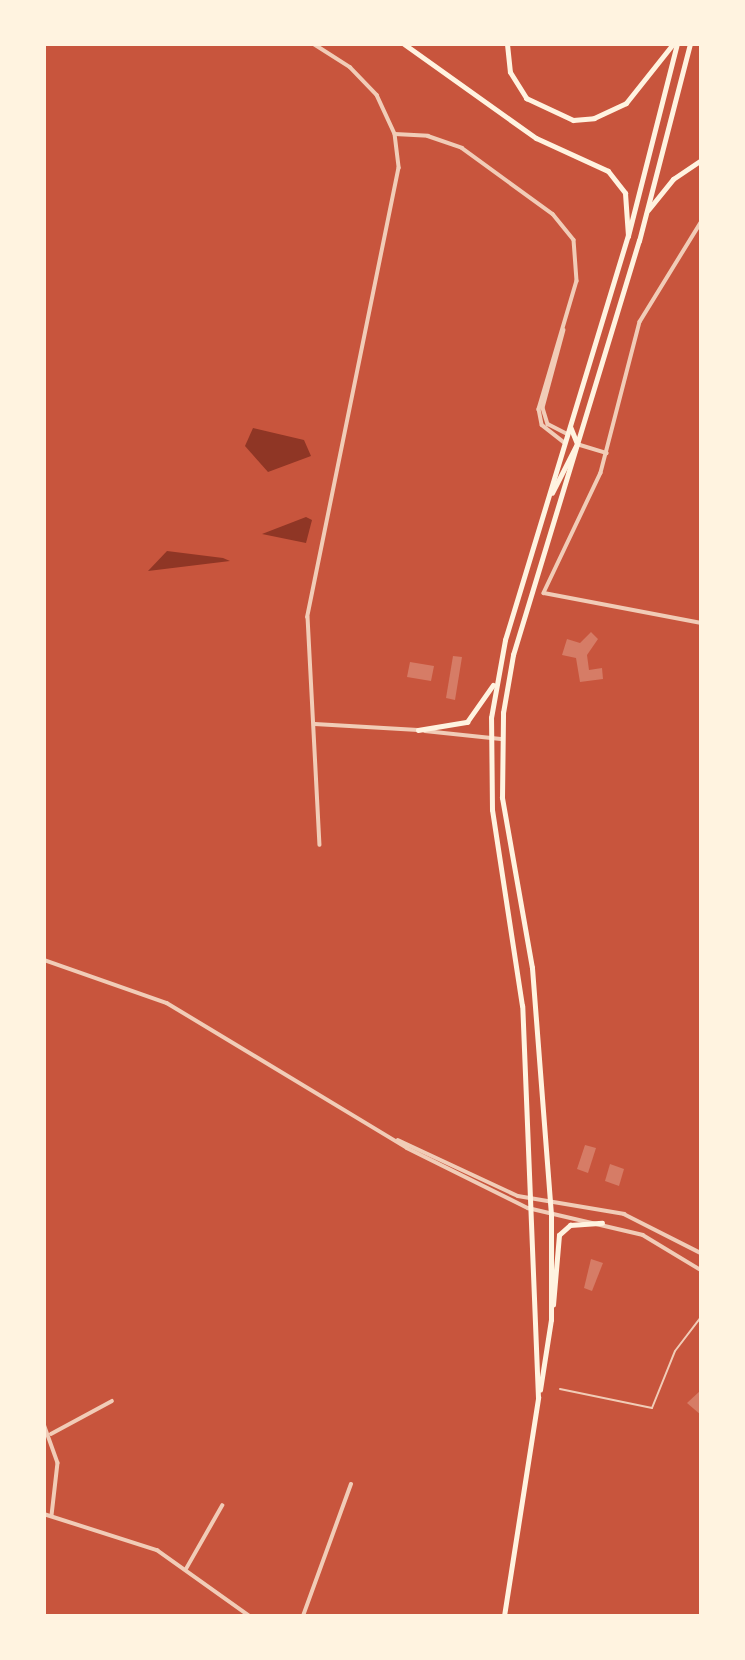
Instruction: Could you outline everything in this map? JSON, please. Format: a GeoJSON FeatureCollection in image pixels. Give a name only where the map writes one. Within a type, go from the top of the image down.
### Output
{"type":"FeatureCollection","features":[{"type":"Feature","properties":{"kind":"highway"},"geometry":{"type":"LineString","coordinates":[[404,44],[536,138],[615,177],[627,200],[628,236]]}},
{"type":"Feature","properties":{"kind":"highway"},"geometry":{"type":"LineString","coordinates":[[507,44],[510,72],[526,98],[573,120],[594,118],[625,103],[675,44]]}},
{"type":"Feature","properties":{"kind":"highway"},"geometry":{"type":"LineString","coordinates":[[648,210],[679,173],[701,160]]}},
{"type":"Feature","properties":{"kind":"main road"},"geometry":{"type":"LineString","coordinates":[[538,1398],[535,1211],[519,968],[492,810],[489,737],[497,675],[628,236],[675,44]]}},
{"type":"Feature","properties":{"kind":"main road"},"geometry":{"type":"LineString","coordinates":[[551,1320],[551,1215],[533,977],[504,810],[501,739],[513,656],[648,210],[690,44]]}},
{"type":"Feature","properties":{"kind":"main road"},"geometry":{"type":"LineString","coordinates":[[548,497],[577,444],[570,426]]}},
{"type":"Feature","properties":{"kind":"main road"},"geometry":{"type":"LineString","coordinates":[[418,730],[473,718],[497,675]]}},
{"type":"Feature","properties":{"kind":"main road"},"geometry":{"type":"LineString","coordinates":[[504,1616],[551,1320],[559,1235],[570,1225],[602,1223]]}},
{"type":"Feature","properties":{"kind":"street"},"geometry":{"type":"LineString","coordinates":[[314,44],[371,87],[395,134],[398,189],[308,617],[320,845]]}},
{"type":"Feature","properties":{"kind":"street"},"geometry":{"type":"LineString","coordinates":[[395,134],[428,136],[462,148],[563,224],[579,259],[543,408],[548,424],[568,433]]}},
{"type":"Feature","properties":{"kind":"street"},"geometry":{"type":"LineString","coordinates":[[701,223],[640,322],[607,453],[544,593],[701,623]]}},
{"type":"Feature","properties":{"kind":"street"},"geometry":{"type":"LineString","coordinates":[[565,325],[538,409],[545,429],[565,443]]}},
{"type":"Feature","properties":{"kind":"street"},"geometry":{"type":"LineString","coordinates":[[577,444],[607,453]]}},
{"type":"Feature","properties":{"kind":"street"},"geometry":{"type":"LineString","coordinates":[[315,724],[418,730],[501,739]]}},
{"type":"Feature","properties":{"kind":"street"},"geometry":{"type":"LineString","coordinates":[[44,960],[175,1007],[394,1138],[535,1211],[602,1223],[654,1240],[701,1270]]}},
{"type":"Feature","properties":{"kind":"street"},"geometry":{"type":"LineString","coordinates":[[394,1138],[534,1200],[624,1214],[701,1253]]}},
{"type":"Feature","properties":{"kind":"street"},"geometry":{"type":"LineString","coordinates":[[51,1434],[112,1401]]}},
{"type":"Feature","properties":{"kind":"street"},"geometry":{"type":"LineString","coordinates":[[44,1423],[51,1434],[58,1475],[52,1516]]}},
{"type":"Feature","properties":{"kind":"street"},"geometry":{"type":"LineString","coordinates":[[303,1616],[351,1484]]}},
{"type":"Feature","properties":{"kind":"street"},"geometry":{"type":"LineString","coordinates":[[186,1569],[222,1506]]}},
{"type":"Feature","properties":{"kind":"street"},"geometry":{"type":"LineString","coordinates":[[44,1514],[144,1545],[186,1569],[250,1616]]}},
{"type":"Feature","properties":{"kind":"lane"},"geometry":{"type":"LineString","coordinates":[[560,1389],[652,1408],[675,1351],[701,1317]]}},
{"type":"Feature","properties":{"kind":"shaded area"},"geometry":{"type":"Polygon","coordinates":[[[253,428],[304,440],[311,456],[268,472],[245,446],[253,428]]]}},
{"type":"Feature","properties":{"kind":"shaded area"},"geometry":{"type":"Polygon","coordinates":[[[306,517],[312,520],[306,543],[262,534],[306,517]]]}},
{"type":"Feature","properties":{"kind":"shaded area"},"geometry":{"type":"Polygon","coordinates":[[[167,551],[223,558],[230,561],[148,571],[167,551]]]}},
{"type":"Feature","properties":{"kind":"building"},"geometry":{"type":"Polygon","coordinates":[[[591,632],[598,639],[587,655],[589,670],[602,668],[603,679],[580,682],[576,658],[562,655],[567,639],[580,643],[591,632]]]}},
{"type":"Feature","properties":{"kind":"building"},"geometry":{"type":"Polygon","coordinates":[[[453,656],[462,657],[455,700],[446,698],[453,656]]]}},
{"type":"Feature","properties":{"kind":"building"},"geometry":{"type":"Polygon","coordinates":[[[410,662],[434,666],[431,681],[407,677],[410,662]]]}},
{"type":"Feature","properties":{"kind":"building"},"geometry":{"type":"Polygon","coordinates":[[[585,1145],[596,1148],[588,1173],[577,1169],[585,1145]]]}},
{"type":"Feature","properties":{"kind":"building"},"geometry":{"type":"Polygon","coordinates":[[[610,1164],[624,1169],[619,1186],[605,1181],[610,1164]]]}},
{"type":"Feature","properties":{"kind":"building"},"geometry":{"type":"Polygon","coordinates":[[[591,1259],[603,1263],[592,1291],[584,1288],[591,1259]]]}},
{"type":"Feature","properties":{"kind":"building"},"geometry":{"type":"Polygon","coordinates":[[[701,1390],[701,1415],[687,1403],[701,1390]]]}}]}
